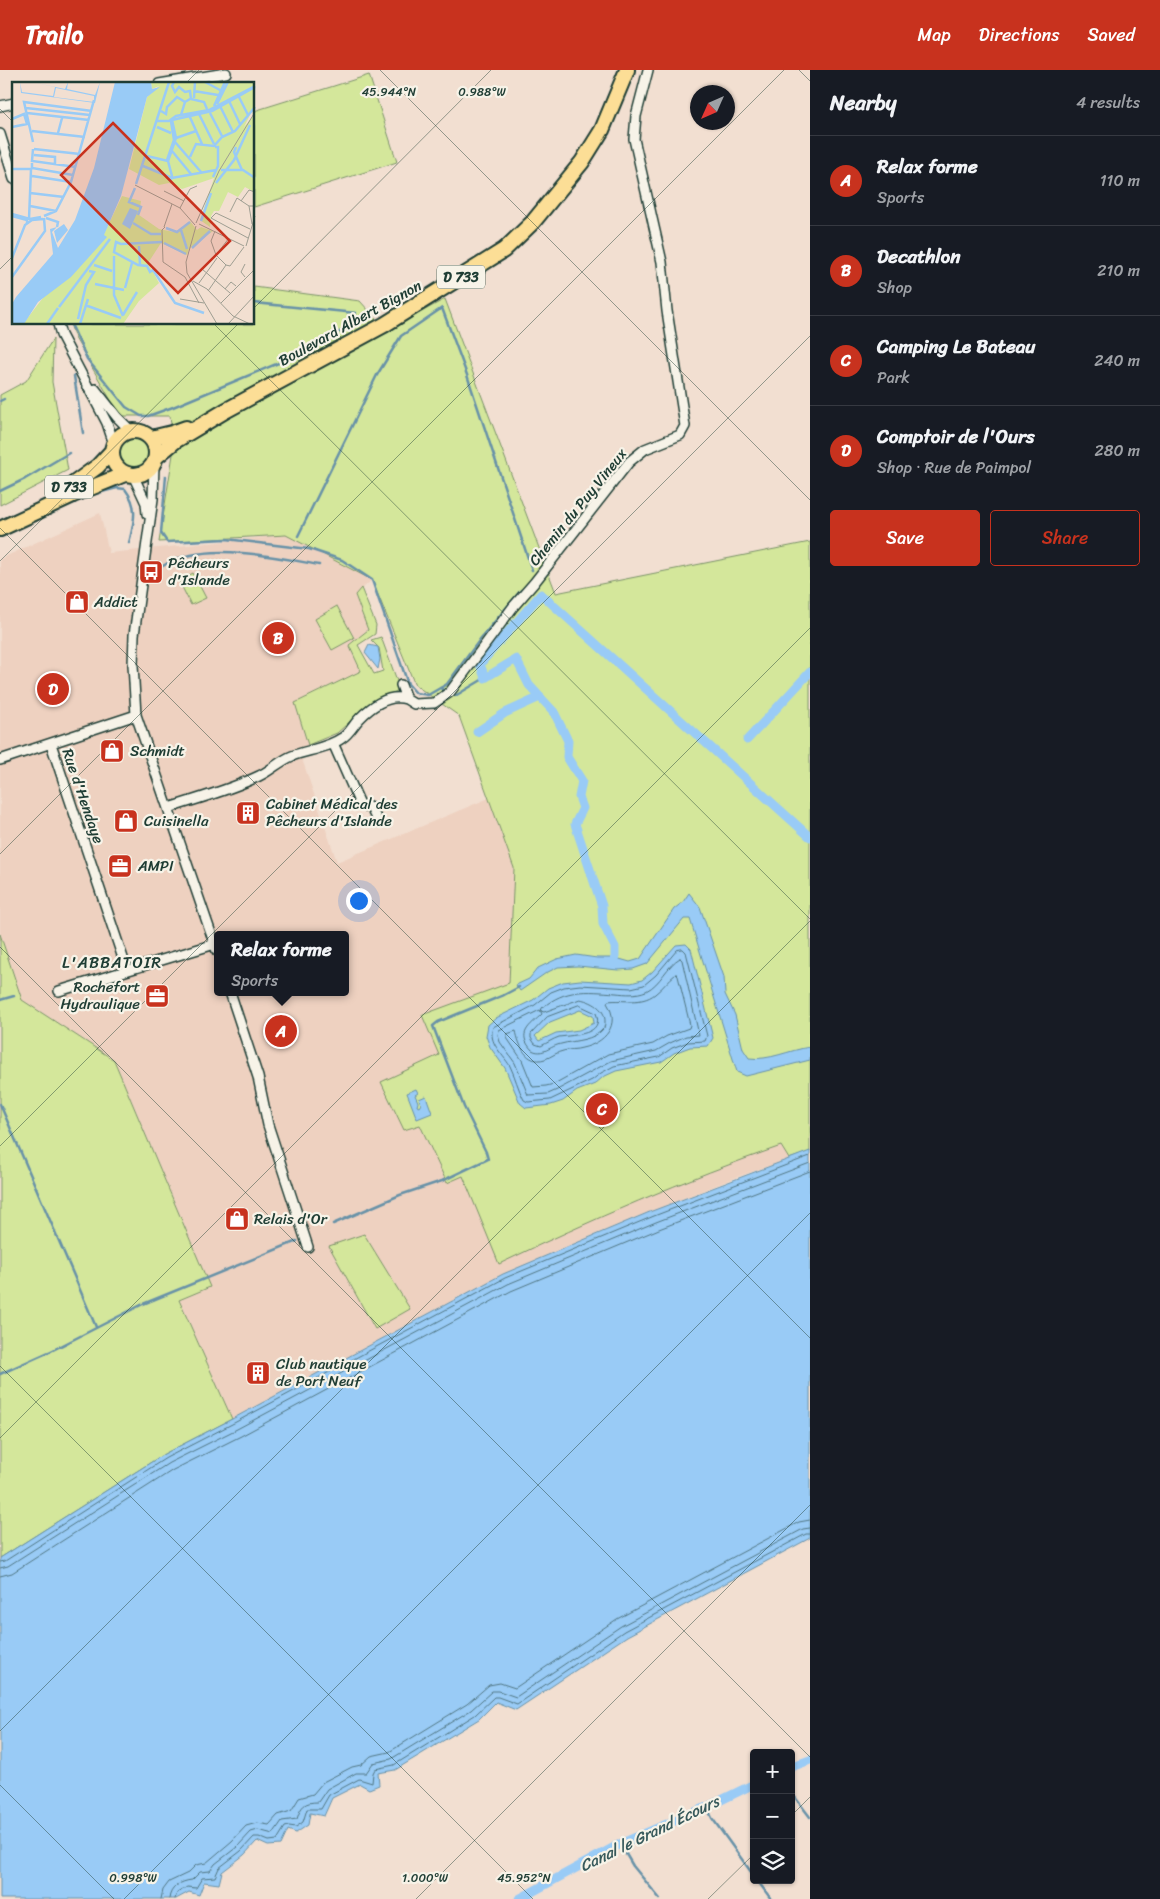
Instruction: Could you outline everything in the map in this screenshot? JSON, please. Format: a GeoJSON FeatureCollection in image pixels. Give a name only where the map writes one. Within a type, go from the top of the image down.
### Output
{"type":"FeatureCollection","features":[{"type":"Feature","properties":{"kind":"main road","name":"Boulevard Albert Bignon"},"geometry":{"type":"LineString","coordinates":[[155,460],[175,441],[384,325],[504,250],[533,222],[582,162],[602,130],[627,70]]}},
{"type":"Feature","properties":{"kind":"main road","name":"Boulevard Albert Bignon"},"geometry":{"type":"LineString","coordinates":[[150,438],[172,433],[226,411]]}},
{"type":"Feature","properties":{"kind":"main road"},"geometry":{"type":"LineString","coordinates":[[131,431],[143,433],[150,438],[155,445],[155,460],[145,473],[129,474],[115,464],[113,448],[124,433],[131,431]]}},
{"type":"Feature","properties":{"kind":"main road","name":"D 733"},"geometry":{"type":"LineString","coordinates":[[22,518],[89,473],[98,466],[113,448]]}},
{"type":"Feature","properties":{"kind":"main road","name":"D 733"},"geometry":{"type":"LineString","coordinates":[[0,529],[116,476],[129,474]]}},
{"type":"Feature","properties":{"kind":"street","name":"Chemin du Puy Vineux"},"geometry":{"type":"LineString","coordinates":[[169,808],[233,787],[261,775],[290,757],[333,743],[351,730],[359,719],[376,704],[398,697],[414,704],[426,705],[434,703],[448,693],[629,462],[645,449],[680,435],[685,426],[667,311],[662,262],[634,140],[636,116],[648,70]]}},
{"type":"Feature","properties":{"kind":"street"},"geometry":{"type":"LineString","coordinates":[[169,82],[226,71]]}},
{"type":"Feature","properties":{"kind":"street"},"geometry":{"type":"LineString","coordinates":[[0,134],[12,173]]}},
{"type":"Feature","properties":{"kind":"street"},"geometry":{"type":"LineString","coordinates":[[58,325],[61,335],[107,423],[113,448]]}},
{"type":"Feature","properties":{"kind":"street"},"geometry":{"type":"LineString","coordinates":[[78,366],[108,406],[131,431]]}},
{"type":"Feature","properties":{"kind":"street"},"geometry":{"type":"LineString","coordinates":[[155,460],[153,499],[134,636],[136,715],[214,942]]}},
{"type":"Feature","properties":{"kind":"street"},"geometry":{"type":"LineString","coordinates":[[129,474],[146,503],[149,531]]}},
{"type":"Feature","properties":{"kind":"street"},"geometry":{"type":"LineString","coordinates":[[402,685],[406,699]]}},
{"type":"Feature","properties":{"kind":"street"},"geometry":{"type":"LineString","coordinates":[[0,760],[136,715]]}},
{"type":"Feature","properties":{"kind":"street"},"geometry":{"type":"LineString","coordinates":[[333,743],[360,804],[371,808],[378,822]]}},
{"type":"Feature","properties":{"kind":"street","name":"Rue d'Hendaye"},"geometry":{"type":"LineString","coordinates":[[51,744],[127,970]]}},
{"type":"Feature","properties":{"kind":"street"},"geometry":{"type":"LineString","coordinates":[[59,991],[127,970],[214,948]]}},
{"type":"Feature","properties":{"kind":"street"},"geometry":{"type":"LineString","coordinates":[[231,996],[258,1077],[268,1125],[308,1247]]}},
{"type":"Feature","properties":{"kind":"shaded area"},"geometry":{"type":"Polygon","coordinates":[[[100,513],[109,553],[286,535],[372,580],[355,595],[368,630],[349,645],[361,671],[296,703],[308,745],[301,756],[337,862],[489,798],[514,868],[509,983],[722,1043],[789,1159],[737,1177],[652,1211],[503,1274],[232,1419],[179,1300],[210,1287],[114,1060],[22,1000],[0,934],[0,559],[100,513]]]}},
{"type":"Feature","properties":{"kind":"green space"},"geometry":{"type":"Polygon","coordinates":[[[369,75],[397,162],[255,207],[255,111],[369,75]]]}},
{"type":"Feature","properties":{"kind":"green space"},"geometry":{"type":"Polygon","coordinates":[[[255,287],[360,301],[387,331],[445,299],[556,593],[810,542],[810,1152],[789,1159],[781,1146],[709,1172],[638,1201],[499,1264],[463,1176],[447,1183],[420,1125],[404,1130],[381,1082],[439,1055],[422,1015],[509,983],[514,868],[459,716],[415,685],[372,580],[286,535],[159,542],[174,448],[170,416],[120,416],[75,338],[70,325],[255,325],[255,287]]]}},
{"type":"Feature","properties":{"kind":"green space"},"geometry":{"type":"Polygon","coordinates":[[[53,339],[52,382],[68,470],[0,505],[0,395],[26,381],[53,339]]]}},
{"type":"Feature","properties":{"kind":"green space"},"geometry":{"type":"Polygon","coordinates":[[[133,437],[144,442],[149,453],[144,464],[133,469],[122,464],[117,453],[122,442],[133,437]]]}},
{"type":"Feature","properties":{"kind":"green space"},"geometry":{"type":"Polygon","coordinates":[[[193,573],[206,598],[191,605],[179,581],[193,573]]]}},
{"type":"Feature","properties":{"kind":"green space"},"geometry":{"type":"Polygon","coordinates":[[[361,588],[376,625],[375,634],[358,645],[374,674],[383,671],[379,648],[371,640],[381,637],[399,686],[397,691],[374,700],[337,733],[308,745],[295,703],[361,671],[349,645],[368,630],[355,595],[361,588]]]}},
{"type":"Feature","properties":{"kind":"green space"},"geometry":{"type":"Polygon","coordinates":[[[337,606],[354,638],[332,650],[315,619],[337,606]]]}},
{"type":"Feature","properties":{"kind":"green space"},"geometry":{"type":"Polygon","coordinates":[[[0,934],[22,1000],[114,1060],[210,1287],[179,1300],[232,1419],[164,1454],[0,1558],[0,934]]]}},
{"type":"Feature","properties":{"kind":"green space"},"geometry":{"type":"Polygon","coordinates":[[[364,1234],[410,1309],[375,1329],[329,1246],[364,1234]]]}},
{"type":"Feature","properties":{"kind":"water"},"geometry":{"type":"Polygon","coordinates":[[[369,645],[378,647],[380,659],[378,669],[365,653],[369,645]]]}},
{"type":"Feature","properties":{"kind":"water"},"geometry":{"type":"Polygon","coordinates":[[[689,893],[700,907],[724,977],[725,994],[735,1015],[743,1049],[749,1058],[772,1057],[810,1047],[810,1060],[746,1076],[737,1072],[690,919],[684,919],[647,964],[633,969],[618,970],[578,966],[558,967],[520,991],[516,985],[529,979],[538,968],[557,959],[576,955],[616,958],[630,962],[640,959],[674,909],[683,902],[689,893]]]}},
{"type":"Feature","properties":{"kind":"water"},"geometry":{"type":"Polygon","coordinates":[[[686,944],[691,949],[713,1038],[708,1046],[690,1047],[674,1053],[661,1062],[616,1071],[603,1077],[595,1084],[577,1091],[563,1101],[551,1105],[526,1108],[520,1103],[505,1068],[490,1047],[486,1036],[488,1025],[496,1018],[533,1000],[548,988],[563,982],[580,980],[631,983],[642,980],[652,972],[676,945],[686,944]],[[580,1010],[550,1022],[535,1036],[539,1041],[556,1033],[579,1030],[594,1023],[593,1016],[580,1010]]]}},
{"type":"Feature","properties":{"kind":"water"},"geometry":{"type":"Polygon","coordinates":[[[416,1089],[418,1093],[415,1095],[418,1102],[417,1106],[419,1107],[421,1104],[419,1099],[426,1096],[432,1113],[417,1119],[407,1093],[416,1089]]]}},
{"type":"Feature","properties":{"kind":"water"},"geometry":{"type":"Polygon","coordinates":[[[810,1151],[810,1538],[627,1636],[516,1710],[496,1702],[479,1719],[395,1770],[378,1773],[379,1785],[369,1789],[360,1784],[332,1798],[324,1816],[310,1813],[308,1825],[296,1833],[288,1830],[281,1845],[268,1846],[257,1841],[244,1855],[222,1872],[219,1884],[204,1882],[199,1895],[189,1892],[176,1899],[0,1899],[0,1558],[164,1454],[503,1274],[652,1211],[810,1151]]]}},
{"type":"Feature","properties":{"kind":"waterway"},"geometry":{"type":"LineString","coordinates":[[255,303],[356,313]]}},
{"type":"Feature","properties":{"kind":"waterway"},"geometry":{"type":"LineString","coordinates":[[298,536],[377,375],[401,336],[442,308],[467,375],[532,570]]}},
{"type":"Feature","properties":{"kind":"waterway"},"geometry":{"type":"LineString","coordinates":[[71,325],[87,359],[126,407],[141,416],[148,416],[173,407],[305,352],[348,327]]}},
{"type":"Feature","properties":{"kind":"waterway"},"geometry":{"type":"LineString","coordinates":[[74,376],[83,433]]}},
{"type":"Feature","properties":{"kind":"waterway"},"geometry":{"type":"LineString","coordinates":[[0,401],[4,399]]}},
{"type":"Feature","properties":{"kind":"waterway"},"geometry":{"type":"LineString","coordinates":[[0,491],[25,479],[69,453]]}},
{"type":"Feature","properties":{"kind":"waterway"},"geometry":{"type":"LineString","coordinates":[[166,476],[161,533],[167,542],[226,539],[309,549],[342,560],[372,580],[408,684],[416,693],[428,695],[447,684],[481,638],[521,590]]}},
{"type":"Feature","properties":{"kind":"waterway"},"geometry":{"type":"LineString","coordinates":[[98,493],[117,488],[125,489],[134,508],[129,543]]}},
{"type":"Feature","properties":{"kind":"waterway"},"geometry":{"type":"LineString","coordinates":[[163,566],[179,558],[218,552],[261,555],[319,565]]}},
{"type":"Feature","properties":{"kind":"waterway"},"geometry":{"type":"LineString","coordinates":[[615,963],[615,947],[603,924],[602,906],[575,824],[583,808],[579,797],[582,781],[567,757],[568,741],[554,712],[529,685],[516,659],[485,678],[480,664],[541,594],[810,837]]}},
{"type":"Feature","properties":{"kind":"waterway"},"geometry":{"type":"LineString","coordinates":[[747,740],[810,672]]}},
{"type":"Feature","properties":{"kind":"waterway"},"geometry":{"type":"LineString","coordinates":[[440,688],[455,696],[485,678]]}},
{"type":"Feature","properties":{"kind":"waterway"},"geometry":{"type":"LineString","coordinates":[[477,732],[505,713],[540,697]]}},
{"type":"Feature","properties":{"kind":"waterway"},"geometry":{"type":"LineString","coordinates":[[333,1224],[400,1195],[442,1181],[488,1159],[464,1107],[433,1026],[438,1022],[519,987]]}},
{"type":"Feature","properties":{"kind":"waterway"},"geometry":{"type":"LineString","coordinates":[[0,1000],[14,996]]}},
{"type":"Feature","properties":{"kind":"waterway"},"geometry":{"type":"LineString","coordinates":[[0,1104],[96,1327]]}},
{"type":"Feature","properties":{"kind":"waterway"},"geometry":{"type":"LineString","coordinates":[[0,1374],[49,1352],[143,1304],[297,1241]]}},
{"type":"Feature","properties":{"kind":"waterway","name":"Canal le Grand Écours"},"geometry":{"type":"LineString","coordinates":[[795,1766],[810,1760]]}},
{"type":"Feature","properties":{"kind":"waterway","name":"Canal le Grand Écours"},"geometry":{"type":"LineString","coordinates":[[519,1899],[620,1844],[707,1807],[750,1786]]}},
{"type":"Feature","properties":{"kind":"waterway"},"geometry":{"type":"LineString","coordinates":[[793,1794],[810,1817]]}},
{"type":"Feature","properties":{"kind":"waterway"},"geometry":{"type":"LineString","coordinates":[[707,1807],[712,1818],[750,1870]]}},
{"type":"Feature","properties":{"kind":"waterway"},"geometry":{"type":"LineString","coordinates":[[620,1844],[633,1866],[660,1899]]}},
{"type":"Feature","properties":{"kind":"waterway"},"geometry":{"type":"LineString","coordinates":[[760,1884],[771,1899]]}},
{"type":"Feature","properties":{"kind":"place","name":"Pêcheurs d'Islande"},"geometry":{"type":"Point","coordinates":[151,572]}},
{"type":"Feature","properties":{"kind":"place","name":"Addict"},"geometry":{"type":"Point","coordinates":[77,602]}},
{"type":"Feature","properties":{"kind":"place","name":"Decathlon"},"geometry":{"type":"Point","coordinates":[278,638]}},
{"type":"Feature","properties":{"kind":"place","name":"Comptoir de l'Ours"},"geometry":{"type":"Point","coordinates":[53,689]}},
{"type":"Feature","properties":{"kind":"place","name":"Schmidt"},"geometry":{"type":"Point","coordinates":[112,751]}},
{"type":"Feature","properties":{"kind":"place","name":"Cabinet Médical des Pêcheurs d'Islande"},"geometry":{"type":"Point","coordinates":[248,813]}},
{"type":"Feature","properties":{"kind":"place","name":"Cuisinella"},"geometry":{"type":"Point","coordinates":[126,821]}},
{"type":"Feature","properties":{"kind":"place","name":"AMPI"},"geometry":{"type":"Point","coordinates":[120,866]}},
{"type":"Feature","properties":{"kind":"place","name":"Rochefort Hydraulique"},"geometry":{"type":"Point","coordinates":[157,996]}},
{"type":"Feature","properties":{"kind":"place","name":"Relax forme"},"geometry":{"type":"Point","coordinates":[281,1031]}},
{"type":"Feature","properties":{"kind":"place","name":"Camping Le Bateau"},"geometry":{"type":"Point","coordinates":[602,1109]}},
{"type":"Feature","properties":{"kind":"place","name":"Relais d'Or"},"geometry":{"type":"Point","coordinates":[237,1219]}},
{"type":"Feature","properties":{"kind":"place","name":"Club nautique de Port Neuf"},"geometry":{"type":"Point","coordinates":[258,1373]}},
{"type":"Feature","properties":{"kind":"district","name":"L'ABBATOIR"},"geometry":{"type":"Point","coordinates":[112,962]}}]}
